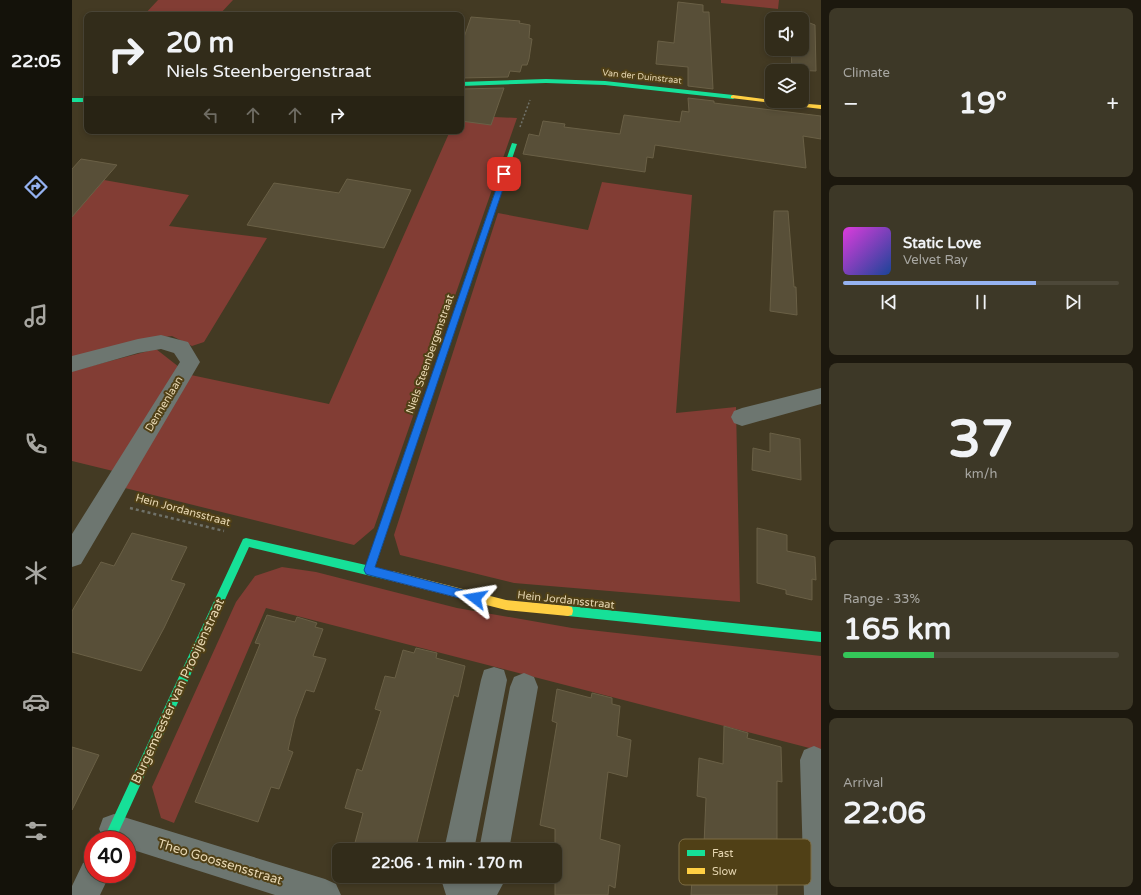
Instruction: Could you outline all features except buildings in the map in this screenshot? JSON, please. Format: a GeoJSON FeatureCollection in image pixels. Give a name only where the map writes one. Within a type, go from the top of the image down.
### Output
{"type":"FeatureCollection","features":[{"type":"Feature","properties":{"kind":"street","name":"Van der Duinstraat"},"geometry":{"type":"LineString","coordinates":[[464,84],[546,81],[605,83],[821,108]]}},
{"type":"Feature","properties":{"kind":"street"},"geometry":{"type":"LineString","coordinates":[[72,100],[84,100]]}},
{"type":"Feature","properties":{"kind":"street","name":"Niels Steenbergenstraat"},"geometry":{"type":"LineString","coordinates":[[369,570],[514,144]]}},
{"type":"Feature","properties":{"kind":"street","name":"Dennenlaan"},"geometry":{"type":"LineString","coordinates":[[72,364],[138,346],[161,342],[181,347],[190,362],[72,556]]}},
{"type":"Feature","properties":{"kind":"street"},"geometry":{"type":"LineString","coordinates":[[742,417],[821,396]]}},
{"type":"Feature","properties":{"kind":"street","name":"Hein Jordansstraat"},"geometry":{"type":"LineString","coordinates":[[246,542],[369,570],[506,605],[821,637]]}},
{"type":"Feature","properties":{"kind":"street","name":"Burgemeester van Prooijenstraat"},"geometry":{"type":"LineString","coordinates":[[114,831],[246,542]]}},
{"type":"Feature","properties":{"kind":"street"},"geometry":{"type":"LineString","coordinates":[[460,843],[494,680]]}},
{"type":"Feature","properties":{"kind":"street"},"geometry":{"type":"LineString","coordinates":[[495,843],[524,687]]}},
{"type":"Feature","properties":{"kind":"street"},"geometry":{"type":"LineString","coordinates":[[814,760],[820,895]]}},
{"type":"Feature","properties":{"kind":"street","name":"Theo Goossensstraat"},"geometry":{"type":"LineString","coordinates":[[136,842],[325,895]]}},
{"type":"Feature","properties":{"kind":"street"},"geometry":{"type":"LineString","coordinates":[[84,895],[90,883]]}},
{"type":"Feature","properties":{"kind":"street"},"geometry":{"type":"LineString","coordinates":[[458,883],[462,895]]}},
{"type":"Feature","properties":{"kind":"street"},"geometry":{"type":"LineString","coordinates":[[476,895],[487,883]]}},
{"type":"Feature","properties":{"kind":"path"},"geometry":{"type":"LineString","coordinates":[[514,144],[529,100],[536,98]]}},
{"type":"Feature","properties":{"kind":"path","name":"Hein Jordansstraat"},"geometry":{"type":"LineString","coordinates":[[104,502],[223,531],[246,542]]}},
{"type":"Feature","properties":{"kind":"shaded area"},"geometry":{"type":"Polygon","coordinates":[[[158,0],[233,0],[222,12],[147,12],[158,0]]]}},
{"type":"Feature","properties":{"kind":"shaded area"},"geometry":{"type":"Polygon","coordinates":[[[721,0],[779,0],[778,9],[721,3],[721,0]]]}},
{"type":"Feature","properties":{"kind":"shaded area"},"geometry":{"type":"Polygon","coordinates":[[[473,116],[517,118],[374,528],[354,545],[125,488],[191,375],[329,404],[449,134],[464,134],[464,122],[473,116]]]}},
{"type":"Feature","properties":{"kind":"shaded area"},"geometry":{"type":"Polygon","coordinates":[[[104,180],[189,195],[169,226],[267,238],[204,342],[192,346],[172,336],[142,340],[72,360],[72,215],[104,180]]]}},
{"type":"Feature","properties":{"kind":"shaded area"},"geometry":{"type":"Polygon","coordinates":[[[602,182],[692,195],[676,413],[736,407],[740,602],[514,583],[400,555],[394,535],[498,213],[588,230],[602,182]]]}},
{"type":"Feature","properties":{"kind":"shaded area"},"geometry":{"type":"Polygon","coordinates":[[[156,349],[179,367],[113,471],[72,461],[72,371],[156,349]]]}},
{"type":"Feature","properties":{"kind":"shaded area"},"geometry":{"type":"Polygon","coordinates":[[[282,567],[316,572],[457,608],[572,628],[821,656],[821,751],[266,608],[174,823],[161,818],[152,787],[236,602],[255,576],[282,567]]]}},
{"type":"Feature","properties":{"kind":"traffic: fast"},"geometry":{"type":"LineString","coordinates":[[464,84],[546,81],[605,83],[733,97]]}},
{"type":"Feature","properties":{"kind":"traffic: fast"},"geometry":{"type":"LineString","coordinates":[[72,100],[84,100]]}},
{"type":"Feature","properties":{"kind":"traffic: fast"},"geometry":{"type":"LineString","coordinates":[[369,570],[514,144]]}},
{"type":"Feature","properties":{"kind":"traffic: fast"},"geometry":{"type":"LineString","coordinates":[[113,831],[246,542],[392,576]]}},
{"type":"Feature","properties":{"kind":"traffic: fast"},"geometry":{"type":"LineString","coordinates":[[568,611],[821,637]]}},
{"type":"Feature","properties":{"kind":"traffic: slow"},"geometry":{"type":"LineString","coordinates":[[733,97],[821,107]]}},
{"type":"Feature","properties":{"kind":"traffic: slow"},"geometry":{"type":"LineString","coordinates":[[392,576],[506,605],[568,611]]}},
{"type":"Feature","properties":{"kind":"route"},"geometry":{"type":"LineString","coordinates":[[475,598],[369,570],[504,174]]}}]}
